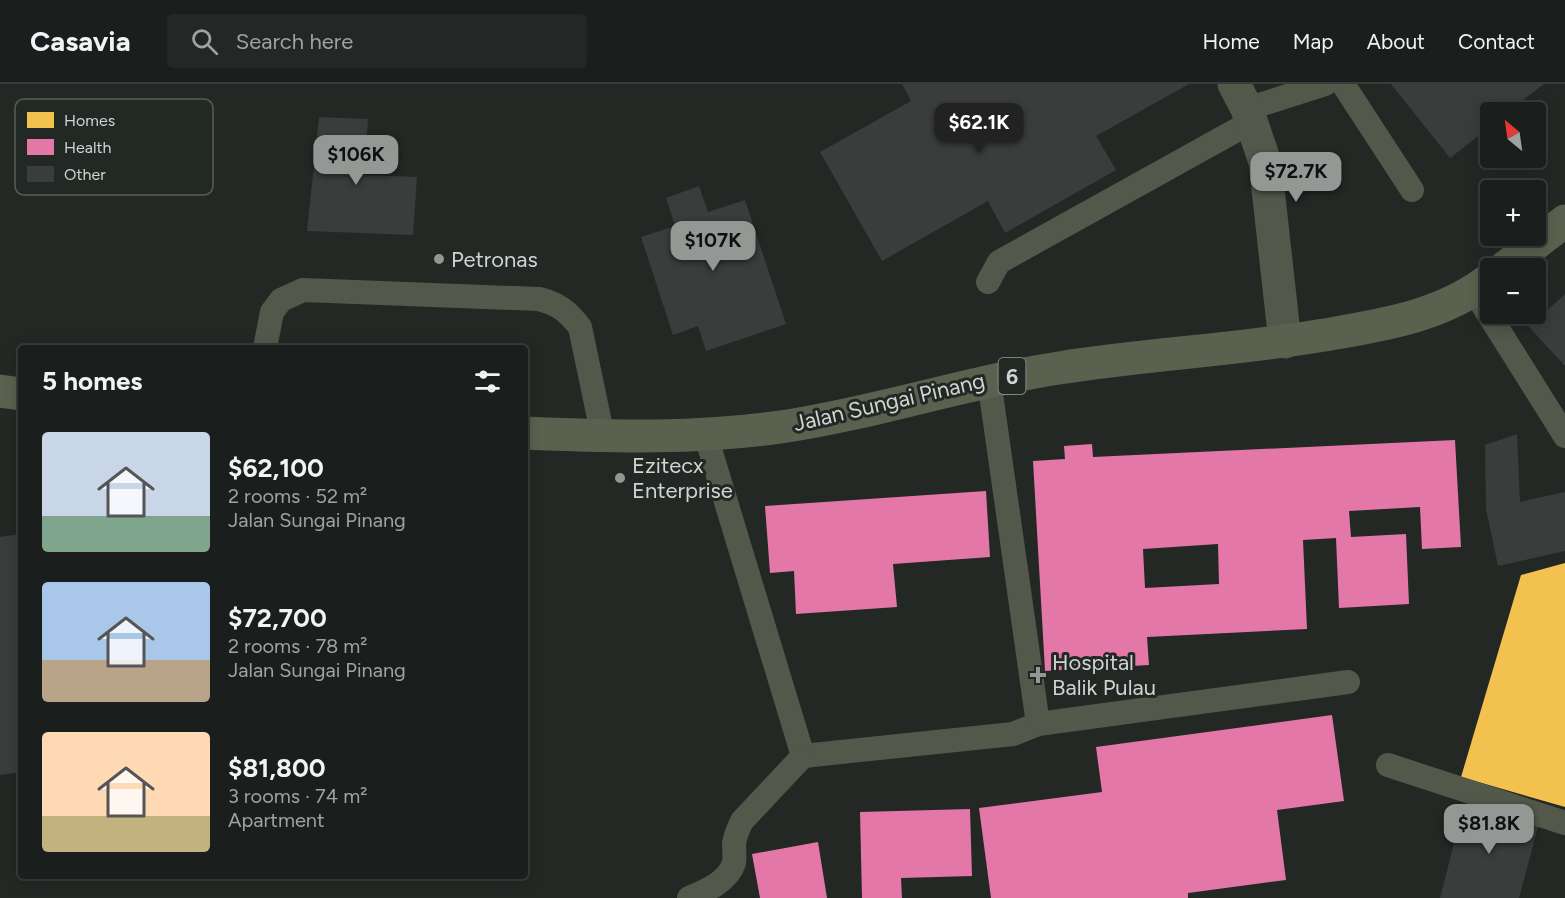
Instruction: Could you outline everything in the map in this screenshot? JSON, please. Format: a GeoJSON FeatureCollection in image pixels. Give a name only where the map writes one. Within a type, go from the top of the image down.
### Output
{"type":"FeatureCollection","features":[{"type":"Feature","properties":{"kind":"main road"},"geometry":{"type":"LineString","coordinates":[[1517,258],[1565,221]]}},
{"type":"Feature","properties":{"kind":"main road","name":"Jalan Sungai Pinang"},"geometry":{"type":"LineString","coordinates":[[528,433],[603,437],[706,436],[788,426],[888,405],[989,380],[1061,367],[1285,342],[1379,326],[1431,312],[1480,287]]}},
{"type":"Feature","properties":{"kind":"main road"},"geometry":{"type":"LineString","coordinates":[[0,391],[18,394]]}},
{"type":"Feature","properties":{"kind":"street"},"geometry":{"type":"LineString","coordinates":[[1244,105],[1265,162],[1285,342]]}},
{"type":"Feature","properties":{"kind":"lane"},"geometry":{"type":"LineString","coordinates":[[988,282],[999,262],[1244,105],[1325,84]]}},
{"type":"Feature","properties":{"kind":"lane"},"geometry":{"type":"LineString","coordinates":[[1343,84],[1412,190]]}},
{"type":"Feature","properties":{"kind":"lane"},"geometry":{"type":"LineString","coordinates":[[266,345],[272,312],[281,300],[303,290],[539,299],[555,303],[580,327],[603,437]]}},
{"type":"Feature","properties":{"kind":"lane"},"geometry":{"type":"LineString","coordinates":[[1504,324],[1565,436]]}},
{"type":"Feature","properties":{"kind":"lane"},"geometry":{"type":"LineString","coordinates":[[989,380],[1038,724]]}},
{"type":"Feature","properties":{"kind":"lane"},"geometry":{"type":"LineString","coordinates":[[706,436],[803,756]]}},
{"type":"Feature","properties":{"kind":"lane"},"geometry":{"type":"LineString","coordinates":[[689,898],[711,888],[729,873],[734,862],[734,843],[737,831],[742,821],[803,756],[1013,734],[1038,724],[1348,682]]}},
{"type":"Feature","properties":{"kind":"lane"},"geometry":{"type":"LineString","coordinates":[[1388,765],[1565,823]]}},
{"type":"Feature","properties":{"kind":"building: Homes"},"geometry":{"type":"Polygon","coordinates":[[[1565,563],[1565,807],[1461,777],[1521,575],[1565,563]]]}},
{"type":"Feature","properties":{"kind":"building: Health"},"geometry":{"type":"Polygon","coordinates":[[[1455,440],[1461,547],[1422,549],[1420,507],[1349,511],[1351,537],[1406,534],[1409,604],[1339,608],[1336,538],[1303,540],[1307,629],[1147,637],[1149,665],[1045,671],[1033,461],[1065,459],[1064,446],[1092,444],[1093,457],[1455,440]],[[1218,544],[1143,549],[1145,588],[1219,584],[1218,544]]]}},
{"type":"Feature","properties":{"kind":"building: Health"},"geometry":{"type":"Polygon","coordinates":[[[986,491],[990,557],[893,564],[897,607],[796,614],[794,571],[770,573],[765,506],[986,491]]]}},
{"type":"Feature","properties":{"kind":"building: Health"},"geometry":{"type":"Polygon","coordinates":[[[1332,715],[1344,801],[1277,810],[1286,880],[1188,893],[1188,898],[991,898],[979,808],[1102,792],[1096,747],[1332,715]]]}},
{"type":"Feature","properties":{"kind":"building: Health"},"geometry":{"type":"Polygon","coordinates":[[[970,809],[972,876],[901,878],[902,898],[862,898],[860,812],[970,809]]]}},
{"type":"Feature","properties":{"kind":"building: Health"},"geometry":{"type":"Polygon","coordinates":[[[818,842],[827,898],[760,898],[752,854],[818,842]]]}},
{"type":"Feature","properties":{"kind":"building: Other"},"geometry":{"type":"Polygon","coordinates":[[[902,84],[1189,84],[1096,136],[1116,170],[1005,233],[988,201],[882,261],[820,152],[911,101],[902,84]]]}},
{"type":"Feature","properties":{"kind":"building: Other"},"geometry":{"type":"Polygon","coordinates":[[[1391,84],[1544,84],[1521,102],[1480,102],[1480,135],[1450,158],[1391,84]]]}},
{"type":"Feature","properties":{"kind":"building: Other"},"geometry":{"type":"Polygon","coordinates":[[[319,117],[368,119],[364,175],[417,177],[413,235],[307,231],[319,117]]]}},
{"type":"Feature","properties":{"kind":"building: Other"},"geometry":{"type":"Polygon","coordinates":[[[699,186],[708,212],[745,200],[786,324],[706,351],[698,326],[673,335],[641,237],[675,226],[666,198],[699,186]]]}},
{"type":"Feature","properties":{"kind":"building: Other"},"geometry":{"type":"Polygon","coordinates":[[[1565,294],[1565,366],[1529,327],[1532,324],[1546,324],[1546,311],[1565,294]]]}},
{"type":"Feature","properties":{"kind":"building: Other"},"geometry":{"type":"Polygon","coordinates":[[[1517,434],[1520,502],[1565,492],[1565,551],[1498,566],[1486,509],[1485,445],[1517,434]]]}},
{"type":"Feature","properties":{"kind":"building: Other"},"geometry":{"type":"Polygon","coordinates":[[[18,534],[18,772],[0,775],[0,537],[18,534]]]}},
{"type":"Feature","properties":{"kind":"building: Other"},"geometry":{"type":"Polygon","coordinates":[[[1464,804],[1539,823],[1519,898],[1440,898],[1464,804]]]}},
{"type":"Feature","properties":{"kind":"place","name":"Petronas"},"geometry":{"type":"Point","coordinates":[439,259]}},
{"type":"Feature","properties":{"kind":"place","name":"Ezitecx Enterprise"},"geometry":{"type":"Point","coordinates":[620,478]}},
{"type":"Feature","properties":{"kind":"place","name":"Hospital Balik Pulau"},"geometry":{"type":"Point","coordinates":[1038,675]}}]}
